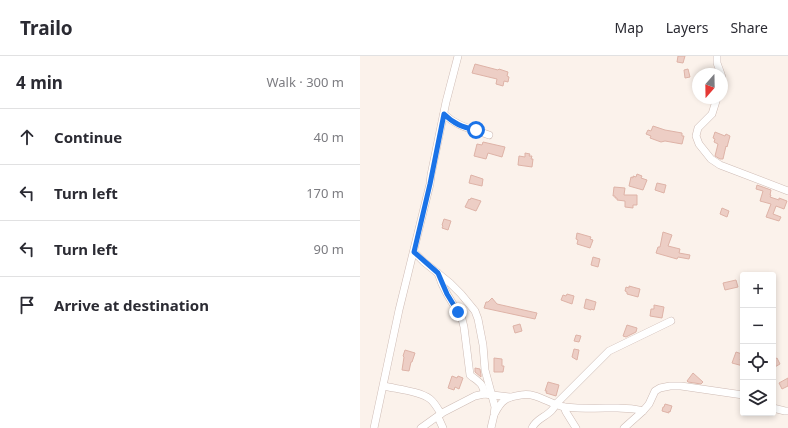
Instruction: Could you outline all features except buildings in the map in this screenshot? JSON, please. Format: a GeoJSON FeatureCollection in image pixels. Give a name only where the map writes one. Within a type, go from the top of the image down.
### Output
{"type":"FeatureCollection","features":[{"type":"Feature","properties":{"kind":"street"},"geometry":{"type":"LineString","coordinates":[[374,428],[458,56]]}},
{"type":"Feature","properties":{"kind":"street"},"geometry":{"type":"LineString","coordinates":[[717,56],[719,68]]}},
{"type":"Feature","properties":{"kind":"street"},"geometry":{"type":"LineString","coordinates":[[715,104],[712,114],[696,132],[696,136],[710,159],[788,191]]}},
{"type":"Feature","properties":{"kind":"street"},"geometry":{"type":"LineString","coordinates":[[444,114],[457,124],[490,135]]}},
{"type":"Feature","properties":{"kind":"street"},"geometry":{"type":"LineString","coordinates":[[414,252],[450,283],[475,311],[483,345],[487,394]]}},
{"type":"Feature","properties":{"kind":"street"},"geometry":{"type":"LineString","coordinates":[[438,273],[447,294],[462,319],[465,332],[469,373],[483,386],[495,407],[491,428]]}},
{"type":"Feature","properties":{"kind":"street"},"geometry":{"type":"LineString","coordinates":[[532,428],[533,424],[552,410],[556,404],[609,351],[670,321]]}},
{"type":"Feature","properties":{"kind":"street"},"geometry":{"type":"LineString","coordinates":[[384,386],[426,396],[431,399],[437,407],[443,428]]}},
{"type":"Feature","properties":{"kind":"street"},"geometry":{"type":"LineString","coordinates":[[624,428],[643,411],[649,404],[655,391],[660,388],[681,386],[740,395]]}},
{"type":"Feature","properties":{"kind":"street"},"geometry":{"type":"LineString","coordinates":[[421,428],[454,406],[475,396],[487,394],[510,397]]}},
{"type":"Feature","properties":{"kind":"street"},"geometry":{"type":"LineString","coordinates":[[494,415],[503,400],[523,394],[531,395],[564,407],[631,408],[643,411]]}},
{"type":"Feature","properties":{"kind":"street"},"geometry":{"type":"LineString","coordinates":[[564,407],[576,428]]}},
{"type":"Feature","properties":{"kind":"street"},"geometry":{"type":"LineString","coordinates":[[776,409],[788,411]]}},
{"type":"Feature","properties":{"kind":"route"},"geometry":{"type":"LineString","coordinates":[[458,312],[447,294],[438,273],[414,252],[444,114],[457,124],[476,130]]}}]}
